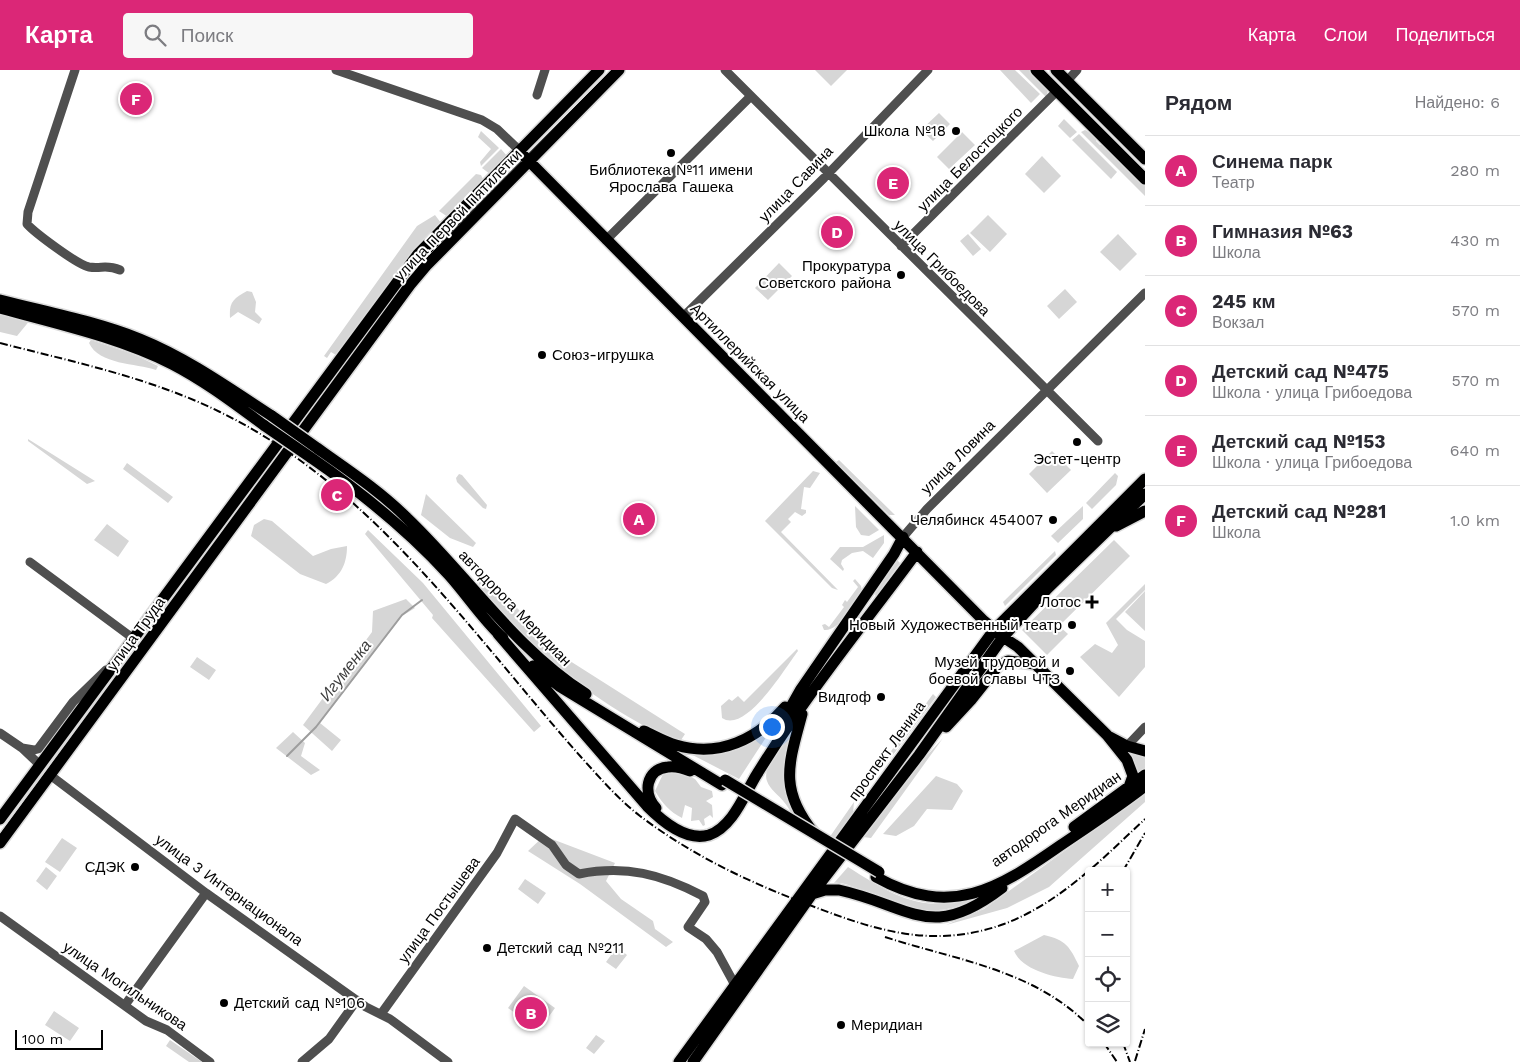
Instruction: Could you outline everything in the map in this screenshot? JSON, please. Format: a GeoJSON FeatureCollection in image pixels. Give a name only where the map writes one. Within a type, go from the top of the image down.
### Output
{"type":"FeatureCollection","features":[{"type":"Feature","properties":{"kind":"main road","name":"улица Первой Пятилетки"},"geometry":{"type":"LineString","coordinates":[[286,433],[418,254],[599,70]]}},
{"type":"Feature","properties":{"kind":"main road","name":"улица Первой Пятилетки"},"geometry":{"type":"LineString","coordinates":[[296,442],[426,266],[619,70]]}},
{"type":"Feature","properties":{"kind":"main road"},"geometry":{"type":"LineString","coordinates":[[1036,70],[1145,179]]}},
{"type":"Feature","properties":{"kind":"main road"},"geometry":{"type":"LineString","coordinates":[[1056,70],[1145,159]]}},
{"type":"Feature","properties":{"kind":"main road","name":"Артиллерийская улица"},"geometry":{"type":"LineString","coordinates":[[519,150],[998,634],[1018,647],[1107,735],[1129,765],[1132,776],[1129,788]]}},
{"type":"Feature","properties":{"kind":"main road","name":"автодорога Меридиан"},"geometry":{"type":"LineString","coordinates":[[0,300],[116,330],[140,339],[187,362],[268,421],[310,457],[371,500],[411,535],[450,576],[498,634],[559,686],[908,892],[947,897],[968,895],[988,889],[1025,870],[1145,786]]}},
{"type":"Feature","properties":{"kind":"main road","name":"автодорога Меридиан"},"geometry":{"type":"LineString","coordinates":[[0,308],[127,344],[155,356],[317,448],[380,494],[407,518],[545,663],[578,689],[723,782],[816,835],[877,874],[928,889],[961,888],[983,884],[1020,865],[1145,775]]}},
{"type":"Feature","properties":{"kind":"main road","name":"улица Труда"},"geometry":{"type":"LineString","coordinates":[[0,819],[286,433]]}},
{"type":"Feature","properties":{"kind":"main road","name":"улица Труда"},"geometry":{"type":"LineString","coordinates":[[0,843],[296,442]]}},
{"type":"Feature","properties":{"kind":"main road","name":"проспект Ленина"},"geometry":{"type":"LineString","coordinates":[[692,1062],[739,989],[998,634],[1145,479]]}},
{"type":"Feature","properties":{"kind":"main road","name":"проспект Ленина"},"geometry":{"type":"LineString","coordinates":[[679,1062],[739,989],[919,755],[998,634],[1145,494]]}},
{"type":"Feature","properties":{"kind":"main road"},"geometry":{"type":"LineString","coordinates":[[1108,530],[1145,512]]}},
{"type":"Feature","properties":{"kind":"main road","name":"улица Ловина"},"geometry":{"type":"LineString","coordinates":[[802,687],[894,554],[903,537]]}},
{"type":"Feature","properties":{"kind":"main road"},"geometry":{"type":"LineString","coordinates":[[498,634],[646,806],[670,825],[690,835],[708,835],[726,824],[765,761],[916,552]]}},
{"type":"Feature","properties":{"kind":"main road"},"geometry":{"type":"LineString","coordinates":[[864,597],[878,606]]}},
{"type":"Feature","properties":{"kind":"main road"},"geometry":{"type":"LineString","coordinates":[[919,755],[971,700],[998,666],[1008,661],[1036,664]]}},
{"type":"Feature","properties":{"kind":"main road"},"geometry":{"type":"LineString","coordinates":[[644,732],[676,745],[694,748],[712,749],[731,746],[766,728],[802,687]]}},
{"type":"Feature","properties":{"kind":"main road"},"geometry":{"type":"LineString","coordinates":[[802,687],[812,694]]}},
{"type":"Feature","properties":{"kind":"main road"},"geometry":{"type":"LineString","coordinates":[[723,782],[672,766],[657,770],[651,775],[647,788],[652,804],[674,820],[691,828],[712,827],[725,816],[802,687]]}},
{"type":"Feature","properties":{"kind":"main road"},"geometry":{"type":"LineString","coordinates":[[804,706],[793,741],[788,766],[791,791],[801,815],[816,835]]}},
{"type":"Feature","properties":{"kind":"main road","name":"Артиллерийская улица"},"geometry":{"type":"LineString","coordinates":[[1107,735],[1127,746],[1145,752]]}},
{"type":"Feature","properties":{"kind":"main road","name":"улица 3 Интернационала"},"geometry":{"type":"LineString","coordinates":[[40,765],[50,775]]}},
{"type":"Feature","properties":{"kind":"main road"},"geometry":{"type":"LineString","coordinates":[[812,894],[825,890],[839,890],[918,916],[944,917],[976,907],[1025,870]]}},
{"type":"Feature","properties":{"kind":"street"},"geometry":{"type":"LineString","coordinates":[[75,70],[28,212],[27,224],[35,233],[88,267],[108,266],[120,270]]}},
{"type":"Feature","properties":{"kind":"street","name":"Артиллерийская улица"},"geometry":{"type":"LineString","coordinates":[[336,70],[353,73],[482,120],[497,129],[519,150]]}},
{"type":"Feature","properties":{"kind":"street"},"geometry":{"type":"LineString","coordinates":[[537,95],[545,70]]}},
{"type":"Feature","properties":{"kind":"street","name":"улица Грибоедова"},"geometry":{"type":"LineString","coordinates":[[725,70],[1098,441]]}},
{"type":"Feature","properties":{"kind":"street","name":"улица Савина"},"geometry":{"type":"LineString","coordinates":[[683,317],[828,173],[928,70]]}},
{"type":"Feature","properties":{"kind":"street"},"geometry":{"type":"LineString","coordinates":[[1067,81],[1077,70]]}},
{"type":"Feature","properties":{"kind":"street","name":"улица Белостоцкого"},"geometry":{"type":"LineString","coordinates":[[901,246],[1057,91]]}},
{"type":"Feature","properties":{"kind":"street"},"geometry":{"type":"LineString","coordinates":[[606,240],[751,96]]}},
{"type":"Feature","properties":{"kind":"street","name":"улица Ловина"},"geometry":{"type":"LineString","coordinates":[[903,537],[927,509],[1145,293]]}},
{"type":"Feature","properties":{"kind":"street"},"geometry":{"type":"LineString","coordinates":[[30,562],[134,639]]}},
{"type":"Feature","properties":{"kind":"street"},"geometry":{"type":"LineString","coordinates":[[22,748],[38,749],[73,702],[124,652]]}},
{"type":"Feature","properties":{"kind":"street"},"geometry":{"type":"LineString","coordinates":[[1127,746],[1145,727]]}},
{"type":"Feature","properties":{"kind":"street","name":"улица 3 Интернационала"},"geometry":{"type":"LineString","coordinates":[[0,733],[22,748],[40,765]]}},
{"type":"Feature","properties":{"kind":"street","name":"улица 3 Интернационала"},"geometry":{"type":"LineString","coordinates":[[50,775],[206,894],[448,1062]]}},
{"type":"Feature","properties":{"kind":"street","name":"улица Постышева"},"geometry":{"type":"LineString","coordinates":[[381,1014],[497,853],[515,819],[552,845],[566,865],[579,874],[598,870],[628,870],[674,881],[704,896],[705,902],[688,927],[706,939],[718,952],[739,989]]}},
{"type":"Feature","properties":{"kind":"street"},"geometry":{"type":"LineString","coordinates":[[125,1005],[206,894]]}},
{"type":"Feature","properties":{"kind":"street","name":"улица Могильникова"},"geometry":{"type":"LineString","coordinates":[[0,916],[146,1021],[167,1030],[210,1062]]}},
{"type":"Feature","properties":{"kind":"street"},"geometry":{"type":"LineString","coordinates":[[302,1062],[329,1039],[357,1000]]}},
{"type":"Feature","properties":{"kind":"shaded area"},"geometry":{"type":"Polygon","coordinates":[[[815,70],[847,70],[831,86],[815,70]]]}},
{"type":"Feature","properties":{"kind":"shaded area"},"geometry":{"type":"Polygon","coordinates":[[[1000,70],[1015,70],[1040,94],[1031,103],[1000,70]]]}},
{"type":"Feature","properties":{"kind":"shaded area"},"geometry":{"type":"Polygon","coordinates":[[[1019,70],[1030,70],[1048,88],[1047,98],[1019,70]]]}},
{"type":"Feature","properties":{"kind":"shaded area"},"geometry":{"type":"Polygon","coordinates":[[[939,113],[950,124],[933,141],[921,130],[939,113]]]}},
{"type":"Feature","properties":{"kind":"shaded area"},"geometry":{"type":"Polygon","coordinates":[[[1064,119],[1077,132],[1070,138],[1058,126],[1064,119]]]}},
{"type":"Feature","properties":{"kind":"shaded area"},"geometry":{"type":"Polygon","coordinates":[[[1085,130],[1097,137],[1096,141],[1100,145],[1103,144],[1145,185],[1145,196],[1081,132],[1085,130]]]}},
{"type":"Feature","properties":{"kind":"shaded area"},"geometry":{"type":"Polygon","coordinates":[[[481,131],[499,148],[481,166],[480,162],[491,149],[478,137],[481,131]]]}},
{"type":"Feature","properties":{"kind":"shaded area"},"geometry":{"type":"Polygon","coordinates":[[[962,132],[975,145],[949,169],[937,157],[962,132]]]}},
{"type":"Feature","properties":{"kind":"shaded area"},"geometry":{"type":"Polygon","coordinates":[[[1079,134],[1117,172],[1111,179],[1072,140],[1079,134]]]}},
{"type":"Feature","properties":{"kind":"shaded area"},"geometry":{"type":"Polygon","coordinates":[[[501,149],[507,156],[490,174],[482,168],[501,149]]]}},
{"type":"Feature","properties":{"kind":"shaded area"},"geometry":{"type":"Polygon","coordinates":[[[1042,156],[1061,176],[1044,193],[1025,174],[1042,156]]]}},
{"type":"Feature","properties":{"kind":"shaded area"},"geometry":{"type":"Polygon","coordinates":[[[476,174],[481,175],[484,181],[448,217],[439,211],[476,174]]]}},
{"type":"Feature","properties":{"kind":"shaded area"},"geometry":{"type":"Polygon","coordinates":[[[435,215],[441,223],[355,332],[353,331],[336,355],[331,352],[327,358],[324,356],[417,226],[435,215]]]}},
{"type":"Feature","properties":{"kind":"shaded area"},"geometry":{"type":"Polygon","coordinates":[[[988,215],[1007,234],[990,252],[970,233],[988,215]]]}},
{"type":"Feature","properties":{"kind":"shaded area"},"geometry":{"type":"Polygon","coordinates":[[[968,234],[981,249],[973,256],[960,241],[968,234]]]}},
{"type":"Feature","properties":{"kind":"shaded area"},"geometry":{"type":"Polygon","coordinates":[[[1118,234],[1137,254],[1120,271],[1100,252],[1118,234]]]}},
{"type":"Feature","properties":{"kind":"shaded area"},"geometry":{"type":"Polygon","coordinates":[[[779,263],[792,276],[768,300],[755,288],[779,263]]]}},
{"type":"Feature","properties":{"kind":"shaded area"},"geometry":{"type":"Polygon","coordinates":[[[1065,289],[1077,302],[1059,319],[1047,306],[1065,289]]]}},
{"type":"Feature","properties":{"kind":"shaded area"},"geometry":{"type":"Polygon","coordinates":[[[247,291],[252,292],[256,302],[255,312],[262,319],[259,324],[238,312],[230,318],[230,308],[233,301],[247,291]]]}},
{"type":"Feature","properties":{"kind":"shaded area"},"geometry":{"type":"Polygon","coordinates":[[[0,311],[31,319],[17,336],[0,332],[0,311]]]}},
{"type":"Feature","properties":{"kind":"shaded area"},"geometry":{"type":"Polygon","coordinates":[[[91,340],[133,354],[158,366],[156,370],[101,356],[89,343],[91,340]]]}},
{"type":"Feature","properties":{"kind":"shaded area"},"geometry":{"type":"Polygon","coordinates":[[[28,439],[95,481],[87,484],[28,441],[28,439]]]}},
{"type":"Feature","properties":{"kind":"shaded area"},"geometry":{"type":"Polygon","coordinates":[[[1052,451],[1071,470],[1047,493],[1029,474],[1052,451]]]}},
{"type":"Feature","properties":{"kind":"shaded area"},"geometry":{"type":"Polygon","coordinates":[[[839,460],[895,515],[889,515],[836,462],[839,460]]]}},
{"type":"Feature","properties":{"kind":"shaded area"},"geometry":{"type":"Polygon","coordinates":[[[127,463],[173,497],[168,503],[123,469],[127,463]]]}},
{"type":"Feature","properties":{"kind":"shaded area"},"geometry":{"type":"Polygon","coordinates":[[[813,471],[820,473],[810,488],[804,487],[801,509],[806,510],[806,513],[802,516],[795,512],[788,519],[791,522],[781,532],[838,590],[832,588],[765,521],[813,471]]]}},
{"type":"Feature","properties":{"kind":"shaded area"},"geometry":{"type":"Polygon","coordinates":[[[1115,473],[1118,476],[1116,485],[1092,509],[1086,503],[1115,473]]]}},
{"type":"Feature","properties":{"kind":"shaded area"},"geometry":{"type":"Polygon","coordinates":[[[459,474],[462,475],[487,505],[486,509],[457,482],[456,478],[459,474]]]}},
{"type":"Feature","properties":{"kind":"shaded area"},"geometry":{"type":"Polygon","coordinates":[[[426,494],[476,543],[473,547],[450,538],[421,515],[426,494]]]}},
{"type":"Feature","properties":{"kind":"shaded area"},"geometry":{"type":"Polygon","coordinates":[[[855,506],[879,530],[869,536],[861,535],[856,527],[855,506]]]}},
{"type":"Feature","properties":{"kind":"shaded area"},"geometry":{"type":"Polygon","coordinates":[[[1083,506],[1083,519],[1058,543],[1051,536],[1083,506]]]}},
{"type":"Feature","properties":{"kind":"shaded area"},"geometry":{"type":"Polygon","coordinates":[[[264,519],[272,521],[313,556],[331,549],[347,546],[345,563],[340,573],[326,584],[300,574],[251,536],[254,525],[264,519]]]}},
{"type":"Feature","properties":{"kind":"shaded area"},"geometry":{"type":"Polygon","coordinates":[[[107,524],[129,541],[118,557],[94,540],[107,524]]]}},
{"type":"Feature","properties":{"kind":"shaded area"},"geometry":{"type":"Polygon","coordinates":[[[368,530],[423,583],[541,726],[534,732],[432,618],[433,615],[365,534],[368,530]]]}},
{"type":"Feature","properties":{"kind":"shaded area"},"geometry":{"type":"Polygon","coordinates":[[[884,535],[884,543],[873,558],[863,551],[852,553],[842,560],[843,571],[830,559],[840,547],[863,547],[884,535]]]}},
{"type":"Feature","properties":{"kind":"shaded area"},"geometry":{"type":"Polygon","coordinates":[[[1114,540],[1130,556],[1059,626],[1068,634],[1047,655],[1022,630],[1114,540]]]}},
{"type":"Feature","properties":{"kind":"shaded area"},"geometry":{"type":"Polygon","coordinates":[[[1055,551],[1056,555],[1005,606],[1003,602],[1055,551]]]}},
{"type":"Feature","properties":{"kind":"shaded area"},"geometry":{"type":"Polygon","coordinates":[[[896,559],[900,563],[876,596],[875,594],[896,559]]]}},
{"type":"Feature","properties":{"kind":"shaded area"},"geometry":{"type":"Polygon","coordinates":[[[474,565],[570,661],[685,734],[679,743],[645,727],[610,706],[542,656],[486,596],[478,581],[474,565]]]}},
{"type":"Feature","properties":{"kind":"shaded area"},"geometry":{"type":"Polygon","coordinates":[[[855,579],[861,586],[862,591],[841,621],[830,629],[824,630],[822,625],[825,624],[829,627],[844,607],[842,605],[845,600],[847,602],[858,587],[853,581],[855,579]]]}},
{"type":"Feature","properties":{"kind":"shaded area"},"geometry":{"type":"Polygon","coordinates":[[[1145,584],[1145,590],[1116,619],[1127,630],[1145,641],[1145,667],[1119,697],[1080,657],[1095,644],[1112,653],[1118,645],[1106,623],[1145,584]]]}},
{"type":"Feature","properties":{"kind":"shaded area"},"geometry":{"type":"Polygon","coordinates":[[[1145,591],[1145,631],[1125,612],[1145,591]]]}},
{"type":"Feature","properties":{"kind":"shaded area"},"geometry":{"type":"Polygon","coordinates":[[[406,599],[415,608],[402,616],[320,723],[341,740],[332,751],[303,725],[372,632],[373,611],[406,599]]]}},
{"type":"Feature","properties":{"kind":"shaded area"},"geometry":{"type":"Polygon","coordinates":[[[797,649],[798,651],[775,684],[753,708],[742,717],[732,720],[722,718],[721,706],[729,699],[732,701],[738,696],[744,702],[797,649]]]}},
{"type":"Feature","properties":{"kind":"shaded area"},"geometry":{"type":"Polygon","coordinates":[[[197,657],[216,670],[209,680],[190,667],[197,657]]]}},
{"type":"Feature","properties":{"kind":"shaded area"},"geometry":{"type":"Polygon","coordinates":[[[933,694],[936,697],[890,759],[886,758],[933,694]]]}},
{"type":"Feature","properties":{"kind":"shaded area"},"geometry":{"type":"Polygon","coordinates":[[[774,725],[739,779],[681,749],[692,752],[774,725]]]}},
{"type":"Feature","properties":{"kind":"shaded area"},"geometry":{"type":"Polygon","coordinates":[[[293,732],[305,743],[301,756],[320,770],[311,775],[276,748],[293,732]]]}},
{"type":"Feature","properties":{"kind":"shaded area"},"geometry":{"type":"Polygon","coordinates":[[[789,737],[799,819],[792,814],[782,799],[770,787],[766,776],[772,757],[789,737]]]}},
{"type":"Feature","properties":{"kind":"shaded area"},"geometry":{"type":"Polygon","coordinates":[[[943,738],[871,838],[863,837],[911,773],[943,738]]]}},
{"type":"Feature","properties":{"kind":"shaded area"},"geometry":{"type":"Polygon","coordinates":[[[1120,747],[1145,755],[1145,770],[1136,777],[1120,747]]]}},
{"type":"Feature","properties":{"kind":"shaded area"},"geometry":{"type":"Polygon","coordinates":[[[674,769],[695,779],[701,787],[712,791],[713,797],[706,801],[712,805],[713,818],[710,815],[704,819],[705,825],[703,826],[699,820],[691,821],[692,808],[685,805],[682,818],[674,813],[663,803],[655,791],[664,772],[674,769]]]}},
{"type":"Feature","properties":{"kind":"shaded area"},"geometry":{"type":"Polygon","coordinates":[[[936,776],[957,784],[963,791],[952,810],[927,809],[914,826],[896,836],[883,834],[936,776]]]}},
{"type":"Feature","properties":{"kind":"shaded area"},"geometry":{"type":"Polygon","coordinates":[[[1145,793],[1145,802],[1049,887],[1007,908],[946,925],[984,909],[1145,793]]]}},
{"type":"Feature","properties":{"kind":"shaded area"},"geometry":{"type":"Polygon","coordinates":[[[854,802],[853,813],[833,840],[829,838],[854,802]]]}},
{"type":"Feature","properties":{"kind":"shaded area"},"geometry":{"type":"Polygon","coordinates":[[[544,836],[615,863],[606,881],[621,899],[653,921],[655,929],[673,942],[666,947],[580,884],[528,851],[544,836]]]}},
{"type":"Feature","properties":{"kind":"shaded area"},"geometry":{"type":"Polygon","coordinates":[[[62,838],[77,848],[60,872],[45,862],[62,838]]]}},
{"type":"Feature","properties":{"kind":"shaded area"},"geometry":{"type":"Polygon","coordinates":[[[46,867],[57,876],[47,890],[36,881],[46,867]]]}},
{"type":"Feature","properties":{"kind":"shaded area"},"geometry":{"type":"Polygon","coordinates":[[[848,867],[894,894],[923,903],[956,903],[976,899],[945,909],[931,910],[905,906],[848,885],[834,883],[848,867]]]}},
{"type":"Feature","properties":{"kind":"shaded area"},"geometry":{"type":"Polygon","coordinates":[[[525,879],[546,893],[538,904],[518,889],[525,879]]]}},
{"type":"Feature","properties":{"kind":"shaded area"},"geometry":{"type":"Polygon","coordinates":[[[1044,935],[1057,939],[1070,949],[1079,966],[1073,979],[1040,972],[1018,958],[1014,951],[1044,935]]]}},
{"type":"Feature","properties":{"kind":"shaded area"},"geometry":{"type":"Polygon","coordinates":[[[617,947],[627,955],[616,969],[606,962],[617,947]]]}},
{"type":"Feature","properties":{"kind":"shaded area"},"geometry":{"type":"Polygon","coordinates":[[[524,986],[555,1008],[539,1030],[508,1008],[524,986]]]}},
{"type":"Feature","properties":{"kind":"shaded area"},"geometry":{"type":"Polygon","coordinates":[[[54,1011],[79,1028],[70,1041],[45,1025],[54,1011]]]}},
{"type":"Feature","properties":{"kind":"shaded area"},"geometry":{"type":"Polygon","coordinates":[[[596,1035],[605,1041],[594,1054],[586,1048],[596,1035]]]}},
{"type":"Feature","properties":{"kind":"shaded area"},"geometry":{"type":"Polygon","coordinates":[[[170,1040],[202,1062],[189,1062],[166,1046],[170,1040]]]}},
{"type":"Feature","properties":{"kind":"waterway","name":"Игуменка"},"geometry":{"type":"LineString","coordinates":[[287,756],[316,727],[402,615],[422,600]]}},
{"type":"Feature","properties":{"kind":"tram line"},"geometry":{"type":"LineString","coordinates":[[0,835],[426,257],[612,70]]}},
{"type":"Feature","properties":{"kind":"tram line"},"geometry":{"type":"LineString","coordinates":[[1043,70],[1145,172]]}},
{"type":"Feature","properties":{"kind":"railway"},"geometry":{"type":"LineString","coordinates":[[0,343],[140,380],[220,412],[275,443],[326,480],[373,521],[417,566],[581,757],[624,803],[678,842],[716,864],[778,893],[850,920],[900,933],[950,936],[977,932],[1004,924],[1024,915],[1062,892],[1145,819]]}},
{"type":"Feature","properties":{"kind":"railway"},"geometry":{"type":"LineString","coordinates":[[1125,867],[1145,833]]}},
{"type":"Feature","properties":{"kind":"railway"},"geometry":{"type":"LineString","coordinates":[[885,937],[993,969],[1019,979],[1068,1007],[1085,1022]]}},
{"type":"Feature","properties":{"kind":"railway"},"geometry":{"type":"LineString","coordinates":[[1135,1061],[1145,1029]]}},
{"type":"Feature","properties":{"kind":"railway"},"geometry":{"type":"LineString","coordinates":[[1107,1047],[1117,1062]]}},
{"type":"Feature","properties":{"kind":"railway"},"geometry":{"type":"LineString","coordinates":[[1124,1047],[1130,1062]]}},
{"type":"Feature","properties":{"kind":"place","name":"Детский сад №281"},"geometry":{"type":"Point","coordinates":[136,99]}},
{"type":"Feature","properties":{"kind":"place","name":"Школа №18"},"geometry":{"type":"Point","coordinates":[956,131]}},
{"type":"Feature","properties":{"kind":"place","name":"Библиотека №11 имени Ярослава Гашека"},"geometry":{"type":"Point","coordinates":[671,153]}},
{"type":"Feature","properties":{"kind":"place","name":"Детский сад №153"},"geometry":{"type":"Point","coordinates":[893,183]}},
{"type":"Feature","properties":{"kind":"place","name":"Детский сад №475"},"geometry":{"type":"Point","coordinates":[837,232]}},
{"type":"Feature","properties":{"kind":"place","name":"Прокуратура Советского района"},"geometry":{"type":"Point","coordinates":[901,275]}},
{"type":"Feature","properties":{"kind":"place","name":"Союз-игрушка"},"geometry":{"type":"Point","coordinates":[542,355]}},
{"type":"Feature","properties":{"kind":"place","name":"Эстет-центр"},"geometry":{"type":"Point","coordinates":[1077,442]}},
{"type":"Feature","properties":{"kind":"place","name":"245 км"},"geometry":{"type":"Point","coordinates":[337,495]}},
{"type":"Feature","properties":{"kind":"place","name":"Синема парк"},"geometry":{"type":"Point","coordinates":[639,519]}},
{"type":"Feature","properties":{"kind":"place","name":"Челябинск 454007"},"geometry":{"type":"Point","coordinates":[1053,520]}},
{"type":"Feature","properties":{"kind":"place","name":"Лотос"},"geometry":{"type":"Point","coordinates":[1092,602]}},
{"type":"Feature","properties":{"kind":"place","name":"Новый Художественный театр"},"geometry":{"type":"Point","coordinates":[1072,625]}},
{"type":"Feature","properties":{"kind":"place","name":"Музей трудовой и боевой славы ЧТЗ"},"geometry":{"type":"Point","coordinates":[1070,671]}},
{"type":"Feature","properties":{"kind":"place","name":"Видгоф"},"geometry":{"type":"Point","coordinates":[881,697]}},
{"type":"Feature","properties":{"kind":"place","name":"СДЭК"},"geometry":{"type":"Point","coordinates":[135,867]}},
{"type":"Feature","properties":{"kind":"place","name":"Детский сад №211"},"geometry":{"type":"Point","coordinates":[487,948]}},
{"type":"Feature","properties":{"kind":"place","name":"Детский сад №106"},"geometry":{"type":"Point","coordinates":[224,1003]}},
{"type":"Feature","properties":{"kind":"place","name":"Гимназия №63"},"geometry":{"type":"Point","coordinates":[531,1013]}},
{"type":"Feature","properties":{"kind":"place","name":"Меридиан"},"geometry":{"type":"Point","coordinates":[841,1025]}}]}
